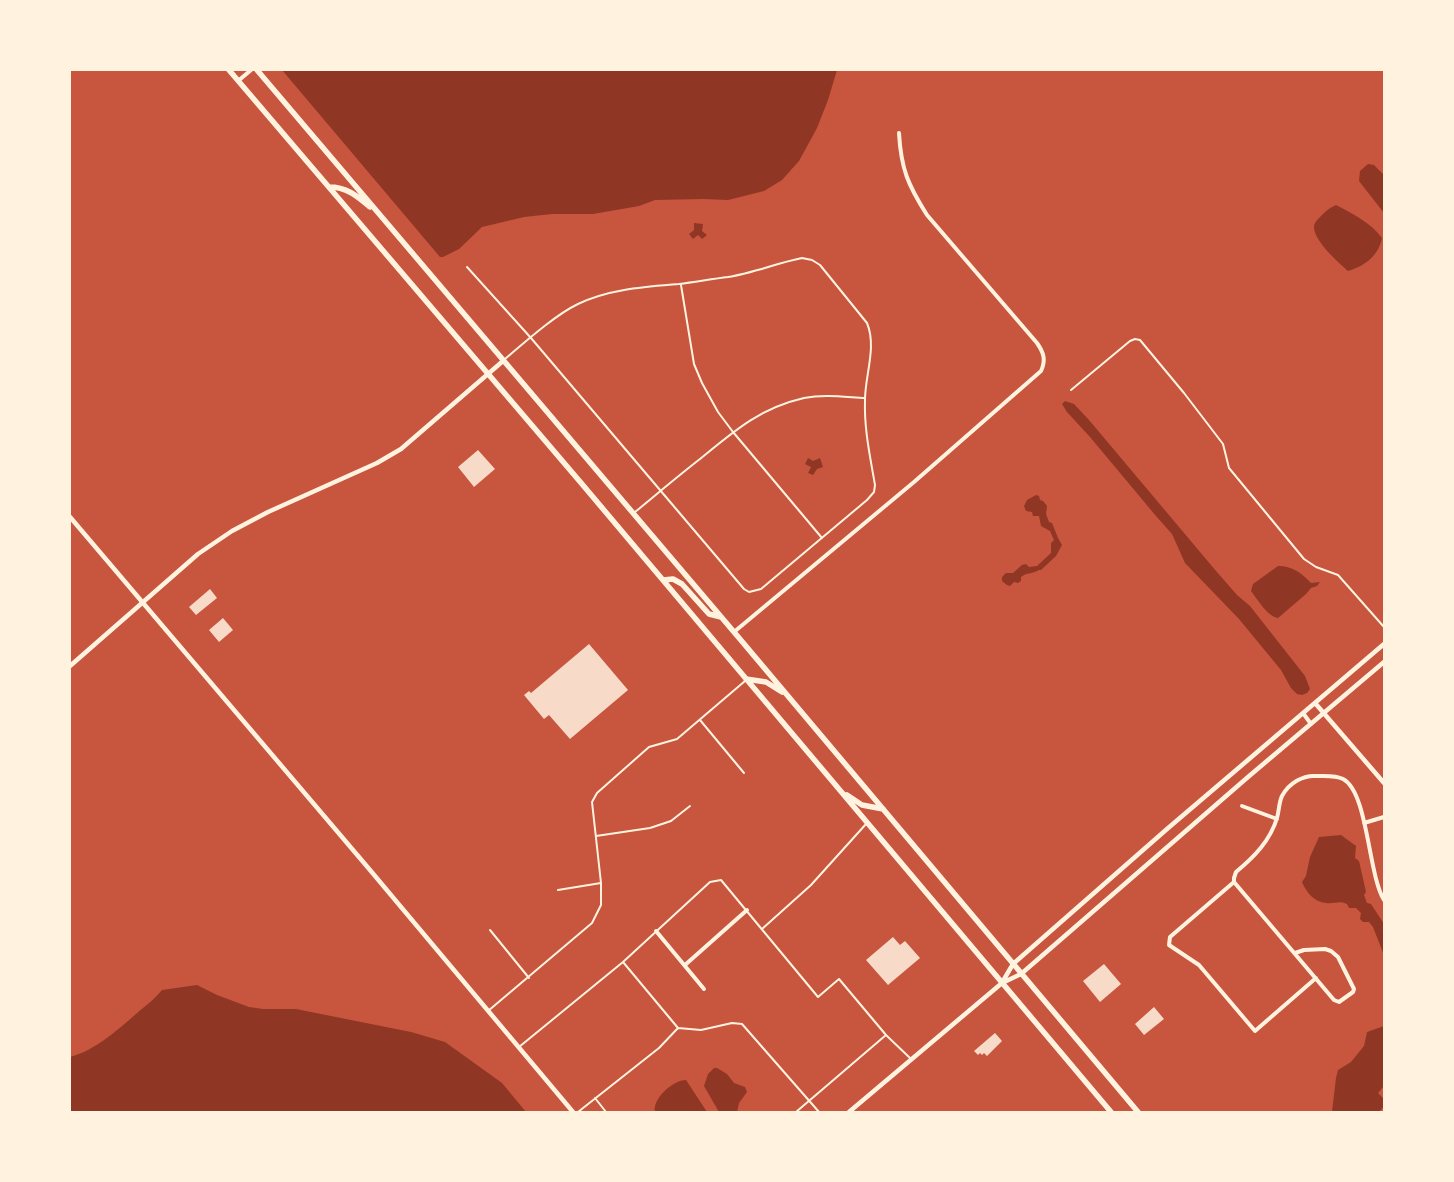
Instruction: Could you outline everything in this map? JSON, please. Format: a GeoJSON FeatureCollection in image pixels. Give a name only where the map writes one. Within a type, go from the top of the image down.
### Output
{"type":"FeatureCollection","features":[{"type":"Feature","properties":{"kind":"main road"},"geometry":{"type":"LineString","coordinates":[[229,70],[663,580],[1111,1112]]}},
{"type":"Feature","properties":{"kind":"main road"},"geometry":{"type":"LineString","coordinates":[[257,70],[722,617],[1138,1112]]}},
{"type":"Feature","properties":{"kind":"main road"},"geometry":{"type":"LineString","coordinates":[[329,187],[340,187],[350,191],[382,216]]}},
{"type":"Feature","properties":{"kind":"main road"},"geometry":{"type":"LineString","coordinates":[[663,580],[673,579],[682,584],[708,614],[722,617]]}},
{"type":"Feature","properties":{"kind":"main road"},"geometry":{"type":"LineString","coordinates":[[746,679],[766,682],[788,696]]}},
{"type":"Feature","properties":{"kind":"main road"},"geometry":{"type":"LineString","coordinates":[[841,791],[862,805],[883,809]]}},
{"type":"Feature","properties":{"kind":"street"},"geometry":{"type":"LineString","coordinates":[[238,81],[251,70]]}},
{"type":"Feature","properties":{"kind":"street"},"geometry":{"type":"LineString","coordinates":[[734,632],[914,482],[1041,371],[1043,366],[1045,358],[1043,351],[927,215],[912,192],[900,155],[899,133]]}},
{"type":"Feature","properties":{"kind":"street"},"geometry":{"type":"LineString","coordinates":[[70,666],[198,554],[232,531],[401,450],[503,361]]}},
{"type":"Feature","properties":{"kind":"street"},"geometry":{"type":"LineString","coordinates":[[70,517],[573,1112]]}},
{"type":"Feature","properties":{"kind":"street"},"geometry":{"type":"LineString","coordinates":[[1002,983],[1013,964],[1153,840],[1384,644]]}},
{"type":"Feature","properties":{"kind":"street"},"geometry":{"type":"LineString","coordinates":[[849,1112],[1002,983],[1022,974],[1384,662]]}},
{"type":"Feature","properties":{"kind":"street"},"geometry":{"type":"LineString","coordinates":[[1316,703],[1384,783]]}},
{"type":"Feature","properties":{"kind":"street"},"geometry":{"type":"LineString","coordinates":[[1303,713],[1311,724]]}},
{"type":"Feature","properties":{"kind":"street"},"geometry":{"type":"LineString","coordinates":[[1316,978],[1255,1031],[1199,965],[1169,945],[1170,937],[1234,882],[1236,872],[1268,840],[1277,819],[1282,796],[1290,786],[1308,775],[1342,778],[1359,801],[1375,877],[1384,900]]}},
{"type":"Feature","properties":{"kind":"street"},"geometry":{"type":"LineString","coordinates":[[1242,806],[1277,819]]}},
{"type":"Feature","properties":{"kind":"street"},"geometry":{"type":"LineString","coordinates":[[1364,823],[1384,817]]}},
{"type":"Feature","properties":{"kind":"street"},"geometry":{"type":"LineString","coordinates":[[1234,882],[1334,1000],[1339,1002],[1353,992],[1354,989],[1338,958],[1331,951],[1325,949],[1304,950],[1295,953]]}},
{"type":"Feature","properties":{"kind":"street"},"geometry":{"type":"LineString","coordinates":[[685,965],[747,910]]}},
{"type":"Feature","properties":{"kind":"street"},"geometry":{"type":"LineString","coordinates":[[656,931],[704,990]]}},
{"type":"Feature","properties":{"kind":"lane"},"geometry":{"type":"LineString","coordinates":[[467,267],[530,338],[744,589],[749,592],[761,590],[874,492],[875,485],[865,430],[865,398],[871,332],[867,323],[820,265],[812,260],[802,258],[731,276],[681,284],[624,289],[599,296],[577,304],[530,338],[503,361]]}},
{"type":"Feature","properties":{"kind":"lane"},"geometry":{"type":"LineString","coordinates":[[681,284],[694,364],[718,412],[822,538]]}},
{"type":"Feature","properties":{"kind":"lane"},"geometry":{"type":"LineString","coordinates":[[1071,390],[1130,341],[1140,340],[1224,444],[1229,468],[1304,559],[1316,567],[1338,575],[1384,627]]}},
{"type":"Feature","properties":{"kind":"lane"},"geometry":{"type":"LineString","coordinates":[[634,514],[733,432],[749,420],[766,411],[803,398],[822,395],[865,398]]}},
{"type":"Feature","properties":{"kind":"lane"},"geometry":{"type":"LineString","coordinates":[[488,1012],[592,923],[601,905],[601,883],[592,802],[597,793],[649,747],[676,739],[746,679]]}},
{"type":"Feature","properties":{"kind":"lane"},"geometry":{"type":"LineString","coordinates":[[700,720],[744,773]]}},
{"type":"Feature","properties":{"kind":"lane"},"geometry":{"type":"LineString","coordinates":[[596,836],[650,828],[671,821],[690,806]]}},
{"type":"Feature","properties":{"kind":"lane"},"geometry":{"type":"LineString","coordinates":[[762,929],[811,884],[867,823]]}},
{"type":"Feature","properties":{"kind":"lane"},"geometry":{"type":"LineString","coordinates":[[518,1047],[623,962],[710,882],[721,880],[818,997],[840,979],[886,1034],[911,1059]]}},
{"type":"Feature","properties":{"kind":"lane"},"geometry":{"type":"LineString","coordinates":[[558,890],[601,883]]}},
{"type":"Feature","properties":{"kind":"lane"},"geometry":{"type":"LineString","coordinates":[[490,930],[529,978]]}},
{"type":"Feature","properties":{"kind":"lane"},"geometry":{"type":"LineString","coordinates":[[623,962],[678,1028],[701,1030],[732,1023],[742,1024],[819,1112]]}},
{"type":"Feature","properties":{"kind":"lane"},"geometry":{"type":"LineString","coordinates":[[578,1112],[659,1048],[678,1028]]}},
{"type":"Feature","properties":{"kind":"lane"},"geometry":{"type":"LineString","coordinates":[[796,1112],[886,1034]]}},
{"type":"Feature","properties":{"kind":"lane"},"geometry":{"type":"LineString","coordinates":[[595,1098],[606,1112]]}},
{"type":"Feature","properties":{"kind":"shaded area"},"geometry":{"type":"Polygon","coordinates":[[[282,70],[837,70],[817,128],[799,161],[782,180],[764,191],[728,200],[655,200],[639,206],[593,214],[552,214],[524,217],[482,227],[459,249],[440,257],[282,70]]]}},
{"type":"Feature","properties":{"kind":"shaded area"},"geometry":{"type":"Polygon","coordinates":[[[1368,164],[1374,165],[1384,175],[1384,213],[1359,181],[1360,171],[1368,164]]]}},
{"type":"Feature","properties":{"kind":"shaded area"},"geometry":{"type":"Polygon","coordinates":[[[1336,205],[1367,223],[1382,238],[1380,245],[1370,260],[1348,271],[1322,245],[1315,233],[1315,223],[1329,209],[1336,205]]]}},
{"type":"Feature","properties":{"kind":"shaded area"},"geometry":{"type":"Polygon","coordinates":[[[694,223],[703,224],[702,231],[707,235],[702,239],[698,235],[693,239],[689,234],[694,230],[694,223]]]}},
{"type":"Feature","properties":{"kind":"shaded area"},"geometry":{"type":"Polygon","coordinates":[[[1065,401],[1074,404],[1089,420],[1216,571],[1237,595],[1250,606],[1305,676],[1310,689],[1307,693],[1297,694],[1291,688],[1281,670],[1239,619],[1185,563],[1172,534],[1067,412],[1062,404],[1065,401]]]}},
{"type":"Feature","properties":{"kind":"shaded area"},"geometry":{"type":"Polygon","coordinates":[[[808,458],[813,461],[820,458],[823,467],[817,469],[813,475],[808,473],[811,467],[805,464],[808,458]]]}},
{"type":"Feature","properties":{"kind":"shaded area"},"geometry":{"type":"Polygon","coordinates":[[[1036,495],[1047,506],[1046,514],[1049,522],[1052,523],[1062,545],[1056,556],[1041,570],[1023,575],[1021,581],[1018,583],[1014,582],[1010,586],[1002,581],[1002,577],[1006,573],[1013,573],[1026,564],[1029,567],[1037,566],[1051,553],[1051,543],[1054,540],[1050,531],[1041,526],[1039,516],[1033,516],[1032,512],[1026,511],[1024,506],[1027,500],[1036,495]]]}},
{"type":"Feature","properties":{"kind":"shaded area"},"geometry":{"type":"Polygon","coordinates":[[[1278,566],[1288,567],[1296,571],[1311,583],[1320,582],[1278,618],[1266,611],[1251,591],[1253,584],[1278,566]]]}},
{"type":"Feature","properties":{"kind":"shaded area"},"geometry":{"type":"Polygon","coordinates":[[[1341,835],[1356,846],[1355,858],[1359,861],[1366,892],[1364,895],[1367,903],[1371,904],[1384,924],[1384,955],[1373,927],[1369,922],[1363,922],[1360,919],[1361,913],[1356,908],[1349,908],[1347,904],[1342,902],[1326,903],[1318,901],[1308,893],[1302,882],[1306,876],[1310,857],[1319,837],[1341,835]]]}},
{"type":"Feature","properties":{"kind":"shaded area"},"geometry":{"type":"Polygon","coordinates":[[[197,985],[249,1007],[296,1009],[411,1032],[445,1042],[502,1083],[526,1112],[70,1112],[70,1057],[88,1050],[105,1039],[162,990],[197,985]]]}},
{"type":"Feature","properties":{"kind":"shaded area"},"geometry":{"type":"Polygon","coordinates":[[[1384,1026],[1384,1086],[1378,1093],[1384,1099],[1384,1106],[1379,1112],[1332,1112],[1338,1070],[1351,1062],[1364,1046],[1367,1032],[1384,1026]]]}},
{"type":"Feature","properties":{"kind":"shaded area"},"geometry":{"type":"Polygon","coordinates":[[[714,1068],[727,1074],[734,1083],[745,1087],[747,1092],[739,1103],[737,1112],[719,1112],[704,1086],[708,1074],[714,1068]]]}},
{"type":"Feature","properties":{"kind":"shaded area"},"geometry":{"type":"Polygon","coordinates":[[[686,1080],[707,1112],[655,1112],[657,1102],[664,1091],[675,1083],[686,1080]]]}},
{"type":"Feature","properties":{"kind":"building"},"geometry":{"type":"Polygon","coordinates":[[[478,450],[495,469],[474,487],[458,467],[478,450]]]}},
{"type":"Feature","properties":{"kind":"building"},"geometry":{"type":"Polygon","coordinates":[[[210,589],[217,598],[196,615],[189,607],[210,589]]]}},
{"type":"Feature","properties":{"kind":"building"},"geometry":{"type":"Polygon","coordinates":[[[223,618],[233,630],[219,642],[209,630],[223,618]]]}},
{"type":"Feature","properties":{"kind":"building"},"geometry":{"type":"Polygon","coordinates":[[[589,644],[628,690],[570,739],[549,715],[544,719],[524,695],[529,691],[531,693],[589,644]]]}},
{"type":"Feature","properties":{"kind":"building"},"geometry":{"type":"Polygon","coordinates":[[[893,937],[900,945],[905,941],[920,958],[888,985],[866,960],[893,937]]]}},
{"type":"Feature","properties":{"kind":"building"},"geometry":{"type":"Polygon","coordinates":[[[1104,964],[1121,984],[1100,1002],[1083,981],[1104,964]]]}},
{"type":"Feature","properties":{"kind":"building"},"geometry":{"type":"Polygon","coordinates":[[[1154,1007],[1164,1019],[1144,1035],[1135,1024],[1154,1007]]]}},
{"type":"Feature","properties":{"kind":"building"},"geometry":{"type":"Polygon","coordinates":[[[995,1033],[1002,1041],[987,1056],[984,1053],[978,1055],[974,1051],[995,1033]]]}}]}
